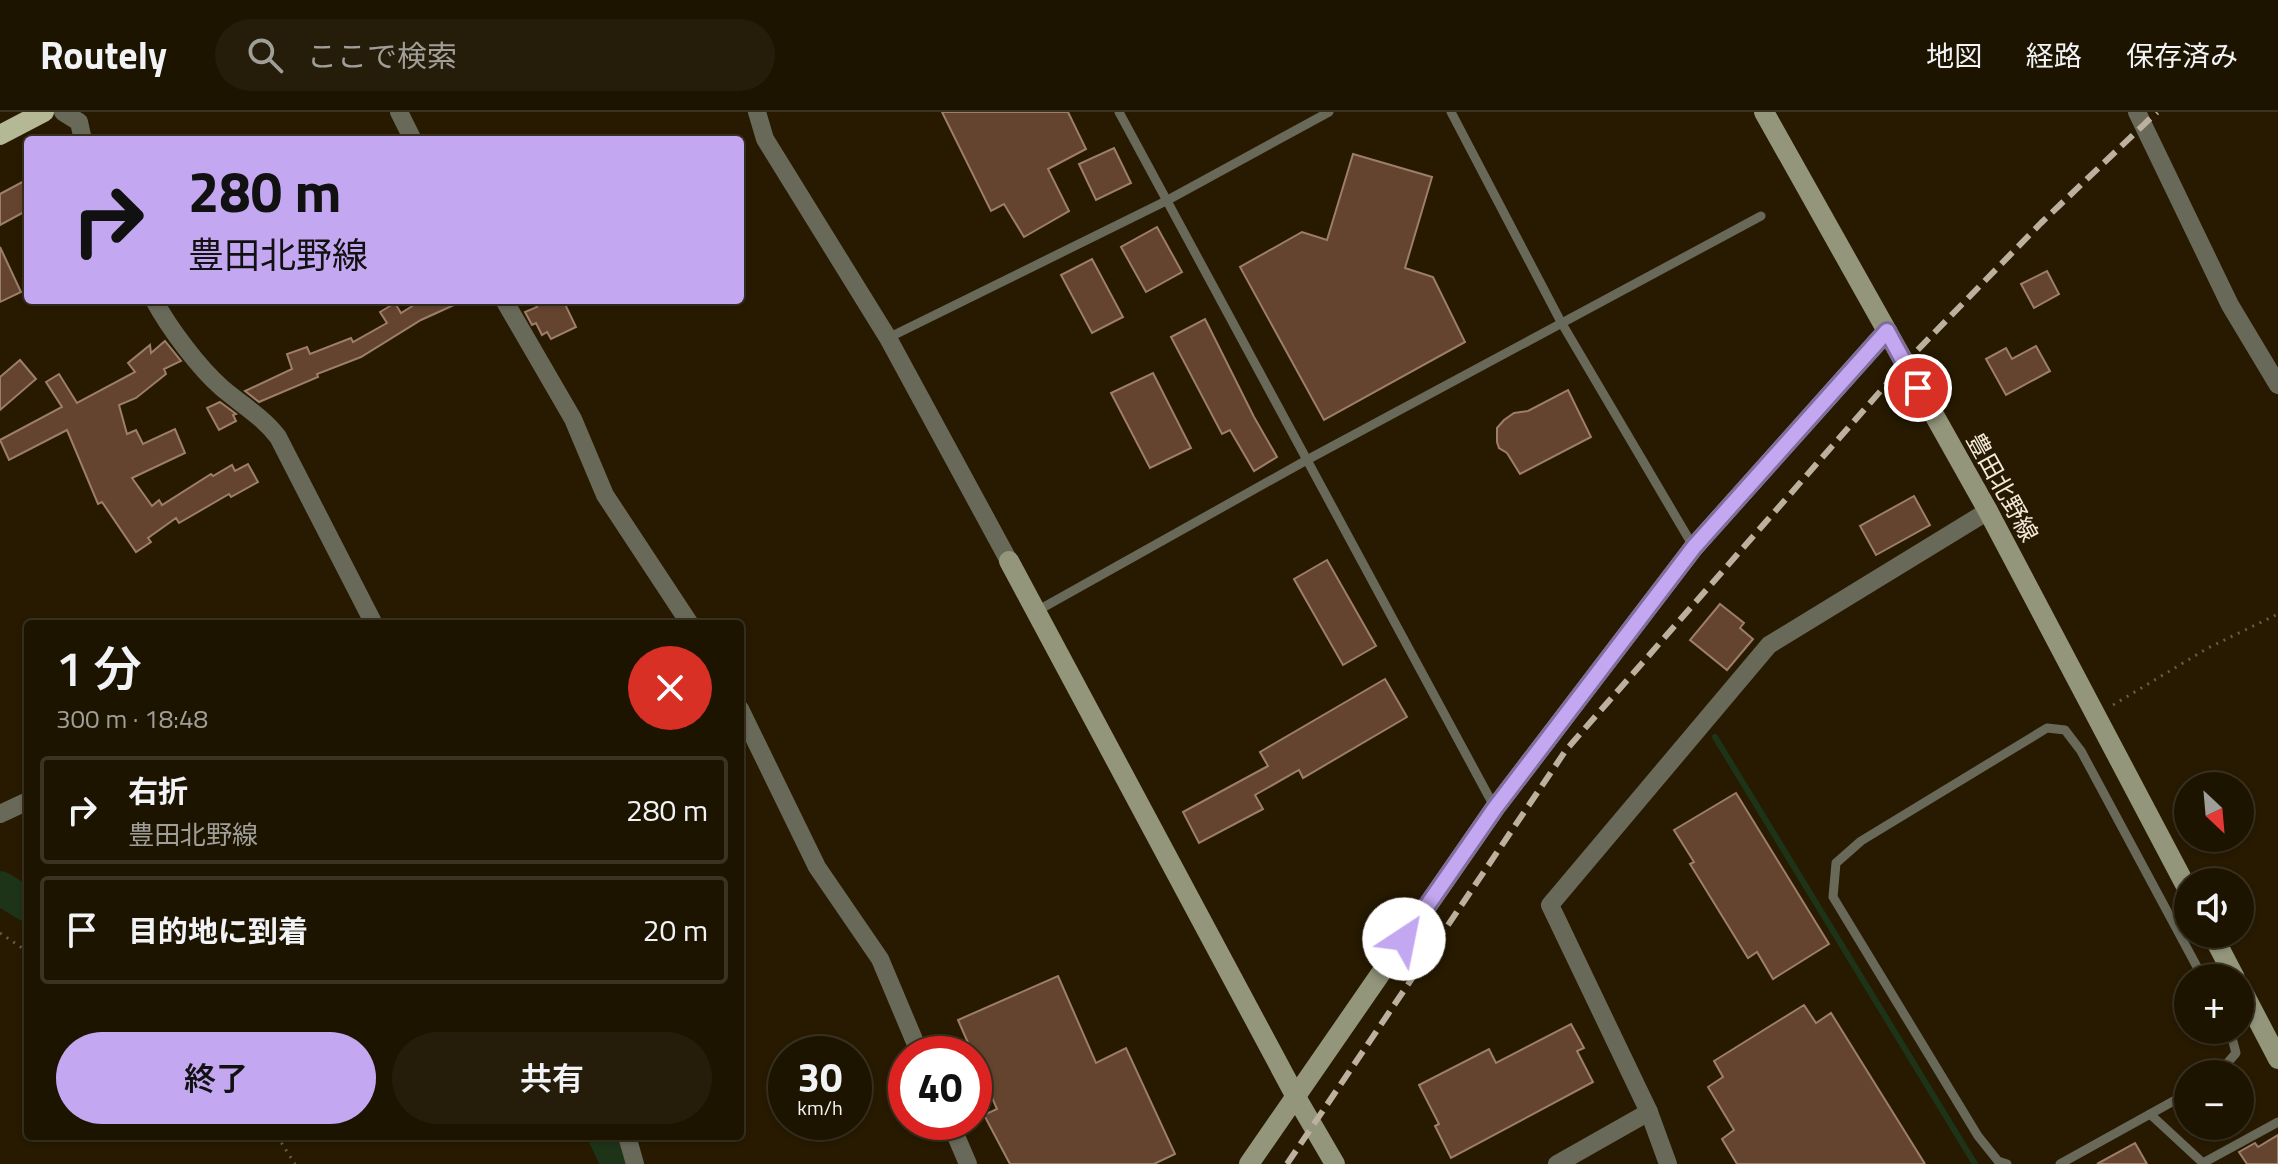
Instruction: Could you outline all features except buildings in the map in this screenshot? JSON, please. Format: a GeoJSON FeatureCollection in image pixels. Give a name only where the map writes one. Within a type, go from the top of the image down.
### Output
{"type":"FeatureCollection","features":[{"type":"Feature","properties":{"kind":"main road"},"geometry":{"type":"LineString","coordinates":[[0,135],[44,112]]}},
{"type":"Feature","properties":{"kind":"street"},"geometry":{"type":"LineString","coordinates":[[63,112],[79,122],[82,136]]}},
{"type":"Feature","properties":{"kind":"street"},"geometry":{"type":"LineString","coordinates":[[399,112],[411,136]]}},
{"type":"Feature","properties":{"kind":"street"},"geometry":{"type":"LineString","coordinates":[[757,112],[765,139],[888,338],[1296,1097],[1335,1164]]}},
{"type":"Feature","properties":{"kind":"street","name":"豊田北野線"},"geometry":{"type":"LineString","coordinates":[[1764,112],[1988,511],[2176,868]]}},
{"type":"Feature","properties":{"kind":"street"},"geometry":{"type":"LineString","coordinates":[[2137,112],[2230,305],[2278,385]]}},
{"type":"Feature","properties":{"kind":"street"},"geometry":{"type":"LineString","coordinates":[[156,304],[166,323],[221,387],[267,422],[278,437],[372,620]]}},
{"type":"Feature","properties":{"kind":"street"},"geometry":{"type":"LineString","coordinates":[[506,304],[573,419],[605,495],[687,620]]}},
{"type":"Feature","properties":{"kind":"street"},"geometry":{"type":"LineString","coordinates":[[1249,1164],[1495,808],[1694,547],[1887,331]]}},
{"type":"Feature","properties":{"kind":"street"},"geometry":{"type":"LineString","coordinates":[[1668,1164],[1649,1112],[1550,905],[1769,645],[1988,511]]}},
{"type":"Feature","properties":{"kind":"street"},"geometry":{"type":"LineString","coordinates":[[744,717],[817,867],[880,959],[912,1036]]}},
{"type":"Feature","properties":{"kind":"street"},"geometry":{"type":"LineString","coordinates":[[0,814],[24,803]]}},
{"type":"Feature","properties":{"kind":"street"},"geometry":{"type":"LineString","coordinates":[[2254,1013],[2278,1059]]}},
{"type":"Feature","properties":{"kind":"street"},"geometry":{"type":"LineString","coordinates":[[1557,1164],[1649,1112]]}},
{"type":"Feature","properties":{"kind":"street"},"geometry":{"type":"LineString","coordinates":[[628,1140],[635,1164]]}},
{"type":"Feature","properties":{"kind":"street"},"geometry":{"type":"LineString","coordinates":[[958,1140],[968,1164]]}},
{"type":"Feature","properties":{"kind":"lane"},"geometry":{"type":"LineString","coordinates":[[1119,112],[1495,808]]}},
{"type":"Feature","properties":{"kind":"lane"},"geometry":{"type":"LineString","coordinates":[[888,338],[1166,201],[1329,112]]}},
{"type":"Feature","properties":{"kind":"lane"},"geometry":{"type":"LineString","coordinates":[[1451,112],[1561,322],[1694,547]]}},
{"type":"Feature","properties":{"kind":"lane"},"geometry":{"type":"LineString","coordinates":[[1035,612],[1305,461],[1761,216]]}},
{"type":"Feature","properties":{"kind":"lane"},"geometry":{"type":"LineString","coordinates":[[2007,1164],[1998,1161],[1978,1136],[1833,897],[1836,863],[1861,841],[2047,728],[2065,730],[2081,751],[2195,964]]}},
{"type":"Feature","properties":{"kind":"lane"},"geometry":{"type":"LineString","coordinates":[[2060,1164],[2174,1101]]}},
{"type":"Feature","properties":{"kind":"lane"},"geometry":{"type":"LineString","coordinates":[[2150,1114],[2203,1163],[2278,1122]]}},
{"type":"Feature","properties":{"kind":"path"},"geometry":{"type":"LineString","coordinates":[[2094,716],[2208,648],[2278,614]]}},
{"type":"Feature","properties":{"kind":"path"},"geometry":{"type":"LineString","coordinates":[[0,933],[24,949]]}},
{"type":"Feature","properties":{"kind":"path"},"geometry":{"type":"LineString","coordinates":[[280,1140],[295,1164]]}},
{"type":"Feature","properties":{"kind":"waterway"},"geometry":{"type":"LineString","coordinates":[[1715,737],[1975,1164]]}},
{"type":"Feature","properties":{"kind":"waterway"},"geometry":{"type":"LineString","coordinates":[[0,888],[24,903]]}},
{"type":"Feature","properties":{"kind":"waterway"},"geometry":{"type":"LineString","coordinates":[[607,1140],[618,1164]]}},
{"type":"Feature","properties":{"kind":"railway"},"geometry":{"type":"LineString","coordinates":[[1287,1164],[1566,750],[1905,363],[2041,223],[2157,112]]}},
{"type":"Feature","properties":{"kind":"route"},"geometry":{"type":"LineString","coordinates":[[1404,939],[1495,808],[1694,547],[1887,331],[1918,388]]}}]}
